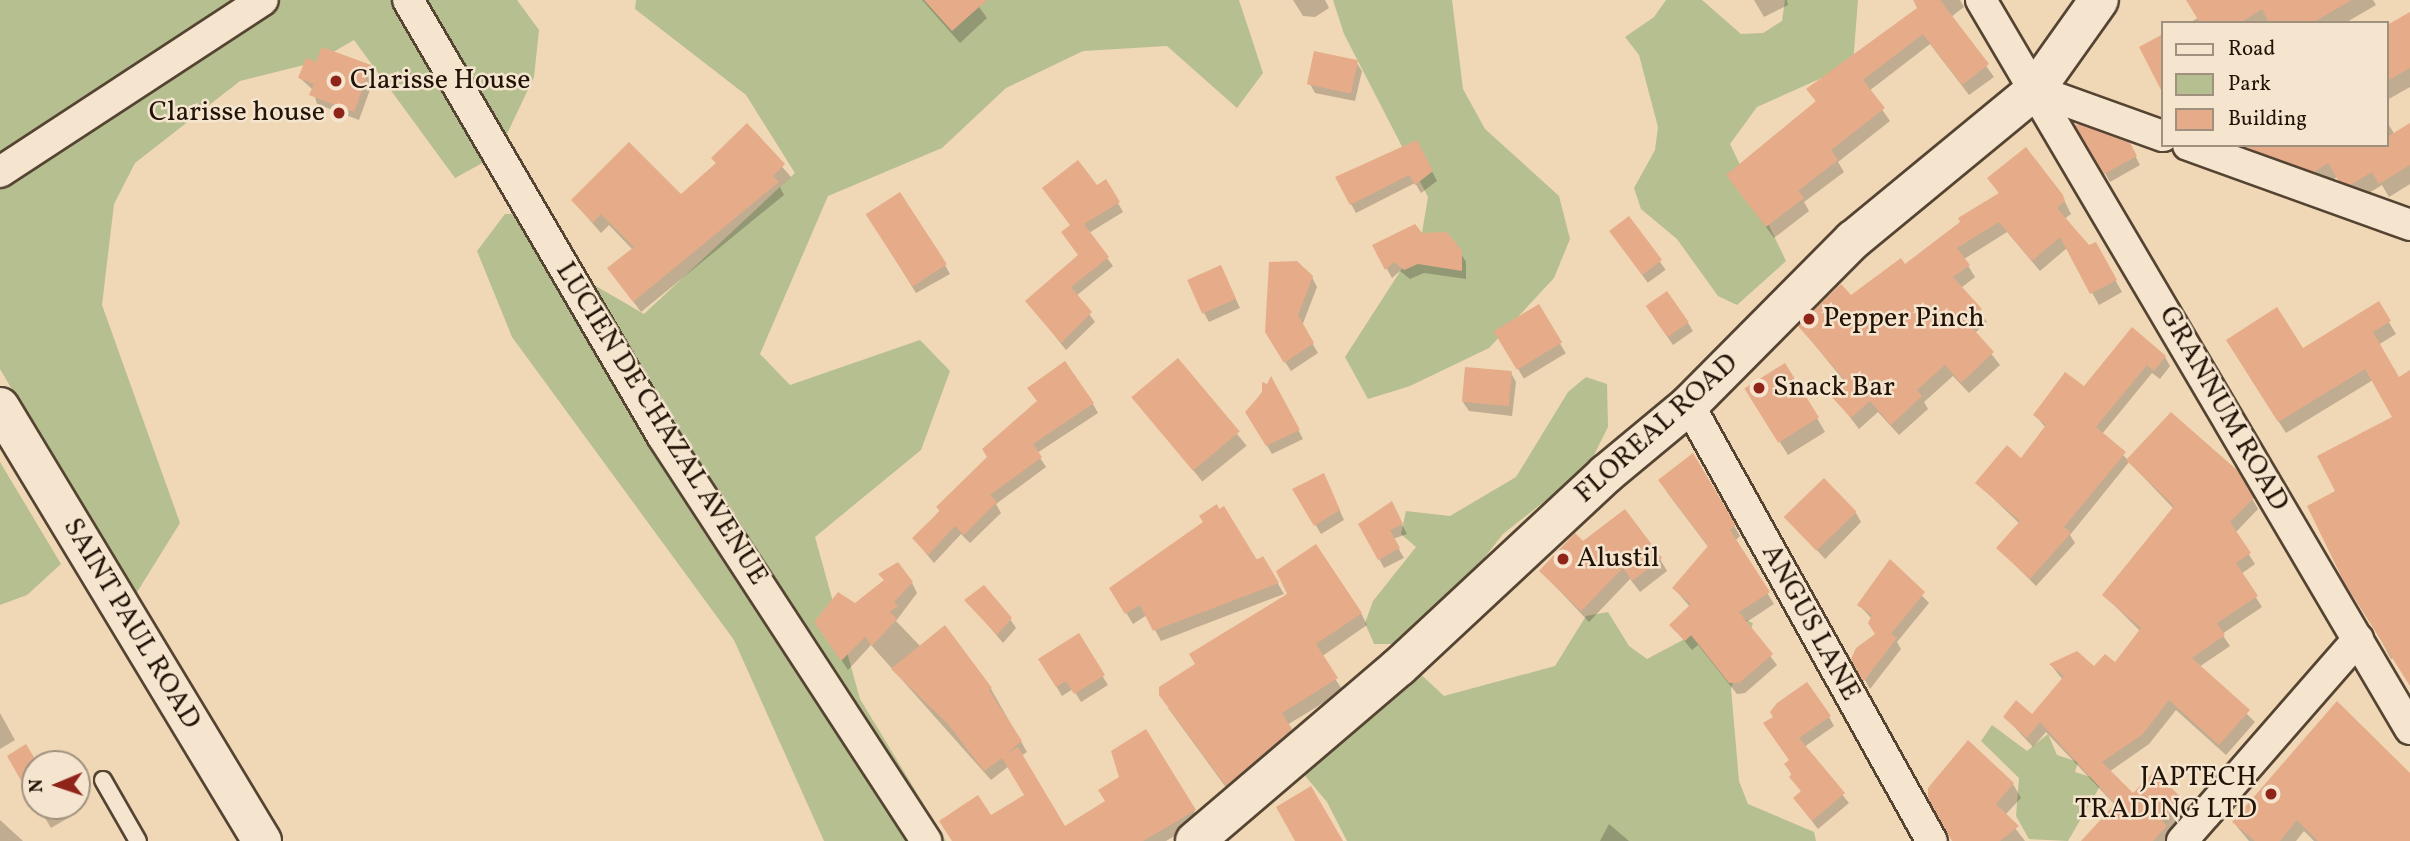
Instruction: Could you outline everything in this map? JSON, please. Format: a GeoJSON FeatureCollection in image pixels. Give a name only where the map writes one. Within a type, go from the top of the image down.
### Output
{"type":"FeatureCollection","features":[{"type":"Feature","properties":{"kind":"main road","name":"FLOREAL ROAD"},"geometry":{"type":"LineString","coordinates":[[1195,841],[1399,667],[1606,474],[1689,405],[1853,240],[2035,90],[2099,0]]}},
{"type":"Feature","properties":{"kind":"main road","name":"SAINT PAUL ROAD"},"geometry":{"type":"LineString","coordinates":[[0,407],[262,841]]}},
{"type":"Feature","properties":{"kind":"street"},"geometry":{"type":"LineString","coordinates":[[0,172],[263,0]]}},
{"type":"Feature","properties":{"kind":"street","name":"LUCIEN DE CHAZAL AVENUE"},"geometry":{"type":"LineString","coordinates":[[408,0],[663,437],[926,841]]}},
{"type":"Feature","properties":{"kind":"street","name":"GRANNUM ROAD"},"geometry":{"type":"LineString","coordinates":[[1981,0],[2410,729]]}},
{"type":"Feature","properties":{"kind":"street"},"geometry":{"type":"LineString","coordinates":[[2035,90],[2162,136]]}},
{"type":"Feature","properties":{"kind":"street"},"geometry":{"type":"LineString","coordinates":[[2194,147],[2410,225]]}},
{"type":"Feature","properties":{"kind":"street","name":"ANGUS LANE"},"geometry":{"type":"LineString","coordinates":[[1689,405],[1932,841]]}},
{"type":"Feature","properties":{"kind":"street"},"geometry":{"type":"LineString","coordinates":[[2182,841],[2358,639]]}},
{"type":"Feature","properties":{"kind":"lane"},"geometry":{"type":"LineString","coordinates":[[103,780],[138,841]]}},
{"type":"Feature","properties":{"kind":"green space"},"geometry":{"type":"Polygon","coordinates":[[[0,0],[517,0],[539,30],[534,77],[497,155],[455,178],[354,40],[316,62],[240,81],[135,163],[114,204],[102,305],[180,523],[134,597],[0,369],[0,0]]]}},
{"type":"Feature","properties":{"kind":"green space"},"geometry":{"type":"Polygon","coordinates":[[[636,0],[1239,0],[1263,73],[1237,108],[1167,46],[1083,51],[1006,88],[942,148],[828,196],[760,354],[790,385],[920,340],[950,371],[921,450],[815,537],[860,699],[946,841],[824,841],[734,640],[512,337],[477,251],[505,214],[547,215],[594,285],[644,314],[795,173],[746,95],[635,9],[636,0]]]}},
{"type":"Feature","properties":{"kind":"green space"},"geometry":{"type":"Polygon","coordinates":[[[1333,0],[1452,0],[1463,89],[1485,129],[1559,196],[1570,239],[1554,278],[1489,348],[1410,386],[1368,399],[1345,357],[1421,239],[1428,197],[1344,34],[1333,0]]]}},
{"type":"Feature","properties":{"kind":"green space"},"geometry":{"type":"Polygon","coordinates":[[[1666,0],[1702,0],[1741,34],[1763,33],[1782,21],[1785,0],[1858,0],[1853,64],[1757,107],[1730,144],[1786,261],[1737,305],[1718,296],[1677,239],[1641,209],[1634,188],[1655,150],[1658,127],[1639,55],[1625,37],[1654,17],[1666,0]]]}},
{"type":"Feature","properties":{"kind":"green space"},"geometry":{"type":"Polygon","coordinates":[[[1586,377],[1607,384],[1608,427],[1588,467],[1503,534],[1448,604],[1395,644],[1374,644],[1365,623],[1373,601],[1416,547],[1401,534],[1406,511],[1450,516],[1516,477],[1568,392],[1586,377]]]}},
{"type":"Feature","properties":{"kind":"green space"},"geometry":{"type":"Polygon","coordinates":[[[0,462],[61,564],[27,595],[0,605],[0,462]]]}},
{"type":"Feature","properties":{"kind":"green space"},"geometry":{"type":"Polygon","coordinates":[[[1608,612],[1629,646],[1647,659],[1732,614],[1753,623],[1731,688],[1739,781],[1748,804],[1814,832],[1816,841],[1347,841],[1327,802],[1296,765],[1415,669],[1444,696],[1555,666],[1586,616],[1608,612]]]}},
{"type":"Feature","properties":{"kind":"green space"},"geometry":{"type":"Polygon","coordinates":[[[1992,725],[2027,751],[2048,734],[2057,755],[2078,762],[2075,772],[2103,781],[2068,841],[2029,839],[2016,816],[2019,778],[1981,741],[1992,725]]]}},
{"type":"Feature","properties":{"kind":"building"},"geometry":{"type":"Polygon","coordinates":[[[924,0],[987,0],[952,31],[924,0]]]}},
{"type":"Feature","properties":{"kind":"building"},"geometry":{"type":"Polygon","coordinates":[[[1913,0],[1940,0],[1989,64],[1962,85],[1923,34],[1863,80],[1885,108],[1831,150],[1838,160],[1798,191],[1804,198],[1766,227],[1726,175],[1816,101],[1806,89],[1917,8],[1913,0]]]}},
{"type":"Feature","properties":{"kind":"building"},"geometry":{"type":"Polygon","coordinates":[[[2186,0],[2352,0],[2315,21],[2268,21],[2262,9],[2243,21],[2199,21],[2186,0]]]}},
{"type":"Feature","properties":{"kind":"building"},"geometry":{"type":"Polygon","coordinates":[[[2410,12],[2410,68],[2389,80],[2389,24],[2410,12]]]}},
{"type":"Feature","properties":{"kind":"building"},"geometry":{"type":"Polygon","coordinates":[[[2162,35],[2162,92],[2139,47],[2162,35]]]}},
{"type":"Feature","properties":{"kind":"building","name":"Clarisse House"},"geometry":{"type":"Polygon","coordinates":[[[322,47],[371,65],[354,112],[309,95],[314,84],[298,78],[306,58],[316,62],[322,47]]]}},
{"type":"Feature","properties":{"kind":"building"},"geometry":{"type":"Polygon","coordinates":[[[1314,51],[1358,60],[1351,94],[1307,84],[1314,51]]]}},
{"type":"Feature","properties":{"kind":"building"},"geometry":{"type":"Polygon","coordinates":[[[747,123],[785,164],[773,176],[779,182],[633,302],[607,268],[634,247],[601,214],[593,223],[571,200],[629,142],[681,194],[716,163],[711,158],[747,123]]]}},
{"type":"Feature","properties":{"kind":"building"},"geometry":{"type":"Polygon","coordinates":[[[2410,123],[2410,165],[2379,184],[2372,172],[2350,185],[2338,180],[2328,163],[2314,172],[2245,147],[2389,147],[2389,136],[2410,123]]]}},
{"type":"Feature","properties":{"kind":"building"},"geometry":{"type":"Polygon","coordinates":[[[2079,124],[2130,143],[2137,156],[2104,174],[2075,125],[2079,124]]]}},
{"type":"Feature","properties":{"kind":"building"},"geometry":{"type":"Polygon","coordinates":[[[1417,140],[1433,171],[1415,185],[1409,175],[1350,205],[1335,177],[1417,140]]]}},
{"type":"Feature","properties":{"kind":"building"},"geometry":{"type":"Polygon","coordinates":[[[2026,147],[2063,195],[2065,201],[2057,208],[2089,245],[2096,242],[2117,280],[2090,294],[2060,237],[2032,261],[1999,222],[1957,248],[1970,265],[1953,277],[1982,309],[1967,322],[1994,352],[1961,383],[1945,365],[1917,390],[1922,396],[1891,425],[1870,401],[1851,418],[1829,394],[1845,380],[1798,326],[1841,284],[1851,295],[1901,258],[1905,264],[1960,222],[1958,218],[1999,193],[1987,178],[2026,147]]]}},
{"type":"Feature","properties":{"kind":"building"},"geometry":{"type":"Polygon","coordinates":[[[1078,160],[1097,185],[1106,179],[1120,202],[1084,224],[1109,257],[1071,287],[1092,312],[1061,343],[1025,301],[1078,255],[1061,232],[1070,225],[1042,188],[1078,160]]]}},
{"type":"Feature","properties":{"kind":"building"},"geometry":{"type":"Polygon","coordinates":[[[900,192],[947,264],[912,286],[866,214],[900,192]]]}},
{"type":"Feature","properties":{"kind":"building"},"geometry":{"type":"Polygon","coordinates":[[[1629,216],[1662,260],[1642,275],[1609,231],[1629,216]]]}},
{"type":"Feature","properties":{"kind":"building"},"geometry":{"type":"Polygon","coordinates":[[[1415,224],[1422,233],[1447,232],[1462,251],[1462,271],[1418,264],[1404,270],[1394,262],[1385,270],[1372,245],[1415,224]]]}},
{"type":"Feature","properties":{"kind":"building"},"geometry":{"type":"Polygon","coordinates":[[[1297,261],[1313,276],[1298,315],[1314,343],[1284,363],[1265,332],[1269,262],[1297,261]]]}},
{"type":"Feature","properties":{"kind":"building"},"geometry":{"type":"Polygon","coordinates":[[[1221,265],[1236,299],[1202,314],[1187,280],[1221,265]]]}},
{"type":"Feature","properties":{"kind":"building"},"geometry":{"type":"Polygon","coordinates":[[[1667,291],[1689,322],[1667,337],[1646,306],[1667,291]]]}},
{"type":"Feature","properties":{"kind":"building"},"geometry":{"type":"Polygon","coordinates":[[[2379,301],[2391,321],[2373,332],[2399,377],[2410,370],[2410,686],[2344,582],[2307,506],[2335,491],[2317,456],[2392,417],[2365,369],[2278,422],[2226,340],[2277,307],[2303,348],[2379,301]]]}},
{"type":"Feature","properties":{"kind":"building"},"geometry":{"type":"Polygon","coordinates":[[[1539,304],[1562,343],[1517,370],[1494,331],[1539,304]]]}},
{"type":"Feature","properties":{"kind":"building"},"geometry":{"type":"Polygon","coordinates":[[[2132,327],[2166,356],[2154,371],[2147,365],[2096,427],[2126,452],[2064,527],[2071,533],[2030,579],[1996,548],[2020,521],[1975,483],[2007,445],[2021,458],[2046,425],[2033,415],[2065,372],[2084,386],[2132,327]]]}},
{"type":"Feature","properties":{"kind":"building"},"geometry":{"type":"Polygon","coordinates":[[[1178,358],[1240,432],[1193,471],[1131,397],[1178,358]]]}},
{"type":"Feature","properties":{"kind":"building"},"geometry":{"type":"Polygon","coordinates":[[[1065,361],[1094,403],[1033,444],[1042,457],[990,495],[997,502],[964,535],[955,526],[928,555],[912,538],[940,511],[936,507],[987,457],[982,449],[1037,401],[1027,388],[1065,361]]]}},
{"type":"Feature","properties":{"kind":"building"},"geometry":{"type":"Polygon","coordinates":[[[1785,363],[1819,417],[1778,443],[1744,388],[1785,363]]]}},
{"type":"Feature","properties":{"kind":"building"},"geometry":{"type":"Polygon","coordinates":[[[1465,367],[1512,371],[1509,406],[1462,402],[1465,367]]]}},
{"type":"Feature","properties":{"kind":"building"},"geometry":{"type":"Polygon","coordinates":[[[1271,376],[1300,430],[1266,446],[1245,412],[1262,393],[1262,382],[1267,384],[1271,376]]]}},
{"type":"Feature","properties":{"kind":"building"},"geometry":{"type":"Polygon","coordinates":[[[2171,412],[2237,470],[2254,498],[2230,522],[2251,553],[2236,563],[2258,596],[2217,623],[2225,635],[2192,658],[2250,710],[2219,745],[2169,700],[2143,734],[2102,762],[2133,793],[2154,772],[2183,799],[2162,821],[2167,826],[2153,841],[2081,841],[2115,804],[2040,722],[2027,738],[2003,717],[2016,700],[2032,714],[2064,676],[2049,664],[2077,651],[2094,666],[2105,654],[2115,662],[2141,628],[2102,595],[2174,506],[2126,460],[2171,412]]]}},
{"type":"Feature","properties":{"kind":"building"},"geometry":{"type":"Polygon","coordinates":[[[1693,453],[1736,525],[1730,530],[1770,592],[1739,612],[1773,654],[1739,683],[1729,683],[1691,635],[1685,641],[1669,625],[1691,604],[1672,588],[1708,546],[1658,480],[1693,453]]]}},
{"type":"Feature","properties":{"kind":"building"},"geometry":{"type":"Polygon","coordinates":[[[1324,473],[1340,510],[1314,526],[1292,489],[1324,473]]]}},
{"type":"Feature","properties":{"kind":"building"},"geometry":{"type":"Polygon","coordinates":[[[1824,478],[1857,512],[1816,551],[1784,517],[1824,478]]]}},
{"type":"Feature","properties":{"kind":"building"},"geometry":{"type":"Polygon","coordinates":[[[1392,501],[1403,524],[1390,530],[1400,548],[1378,560],[1358,524],[1392,501]]]}},
{"type":"Feature","properties":{"kind":"building"},"geometry":{"type":"Polygon","coordinates":[[[1217,504],[1219,509],[1224,506],[1257,560],[1263,556],[1279,583],[1153,631],[1140,605],[1125,614],[1109,588],[1203,522],[1199,516],[1217,504]]]}},
{"type":"Feature","properties":{"kind":"building"},"geometry":{"type":"Polygon","coordinates":[[[1625,509],[1662,558],[1632,581],[1623,568],[1581,611],[1539,571],[1575,533],[1583,541],[1625,509]]]}},
{"type":"Feature","properties":{"kind":"building"},"geometry":{"type":"Polygon","coordinates":[[[1316,544],[1362,613],[1316,644],[1338,678],[1282,713],[1292,729],[1226,786],[1159,695],[1159,687],[1195,664],[1189,654],[1287,594],[1276,571],[1316,544]]]}},
{"type":"Feature","properties":{"kind":"building"},"geometry":{"type":"Polygon","coordinates":[[[1890,559],[1925,592],[1891,634],[1897,638],[1863,682],[1851,659],[1856,648],[1875,634],[1868,623],[1872,615],[1857,605],[1890,559]]]}},
{"type":"Feature","properties":{"kind":"building"},"geometry":{"type":"Polygon","coordinates":[[[898,562],[913,582],[894,602],[898,606],[890,612],[897,619],[872,646],[865,637],[841,661],[814,622],[838,592],[855,603],[884,580],[878,574],[898,562]]]}},
{"type":"Feature","properties":{"kind":"building"},"geometry":{"type":"Polygon","coordinates":[[[984,585],[1012,618],[997,635],[964,600],[984,585]]]}},
{"type":"Feature","properties":{"kind":"building"},"geometry":{"type":"Polygon","coordinates":[[[945,625],[992,688],[989,690],[1022,741],[1005,755],[1018,747],[1065,826],[1105,801],[1098,790],[1119,777],[1111,751],[1146,729],[1196,810],[1143,841],[952,841],[939,821],[978,795],[991,815],[1024,795],[1002,758],[984,771],[948,724],[891,669],[945,625]]]}},
{"type":"Feature","properties":{"kind":"building"},"geometry":{"type":"Polygon","coordinates":[[[1079,633],[1105,675],[1074,694],[1066,681],[1056,687],[1038,659],[1079,633]]]}},
{"type":"Feature","properties":{"kind":"building"},"geometry":{"type":"Polygon","coordinates":[[[1807,682],[1831,716],[1799,738],[1845,793],[1812,821],[1793,798],[1801,791],[1789,777],[1792,774],[1784,764],[1789,760],[1763,723],[1773,717],[1770,712],[1777,703],[1807,682]]]}},
{"type":"Feature","properties":{"kind":"building"},"geometry":{"type":"Polygon","coordinates":[[[2337,701],[2410,773],[2410,841],[2318,841],[2297,820],[2280,841],[2255,841],[2232,822],[2337,701]]]}},
{"type":"Feature","properties":{"kind":"building"},"geometry":{"type":"Polygon","coordinates":[[[1968,740],[2014,783],[1996,804],[2019,826],[2000,841],[1952,841],[1928,798],[1928,788],[1968,740]]]}},
{"type":"Feature","properties":{"kind":"building"},"geometry":{"type":"Polygon","coordinates":[[[26,744],[30,750],[21,750],[21,780],[7,756],[26,744]]]}},
{"type":"Feature","properties":{"kind":"building"},"geometry":{"type":"Polygon","coordinates":[[[1311,786],[1343,841],[1295,841],[1276,807],[1311,786]]]}},
{"type":"Feature","properties":{"kind":"place","name":"Clarisse House"},"geometry":{"type":"Point","coordinates":[336,81]}},
{"type":"Feature","properties":{"kind":"place","name":"Clarisse house"},"geometry":{"type":"Point","coordinates":[339,113]}},
{"type":"Feature","properties":{"kind":"place","name":"Pepper Pinch"},"geometry":{"type":"Point","coordinates":[1809,319]}},
{"type":"Feature","properties":{"kind":"place","name":"Snack Bar"},"geometry":{"type":"Point","coordinates":[1759,388]}},
{"type":"Feature","properties":{"kind":"place","name":"Alustil"},"geometry":{"type":"Point","coordinates":[1563,559]}},
{"type":"Feature","properties":{"kind":"place","name":"JAPTECH TRADING LTD"},"geometry":{"type":"Point","coordinates":[2271,794]}}]}
